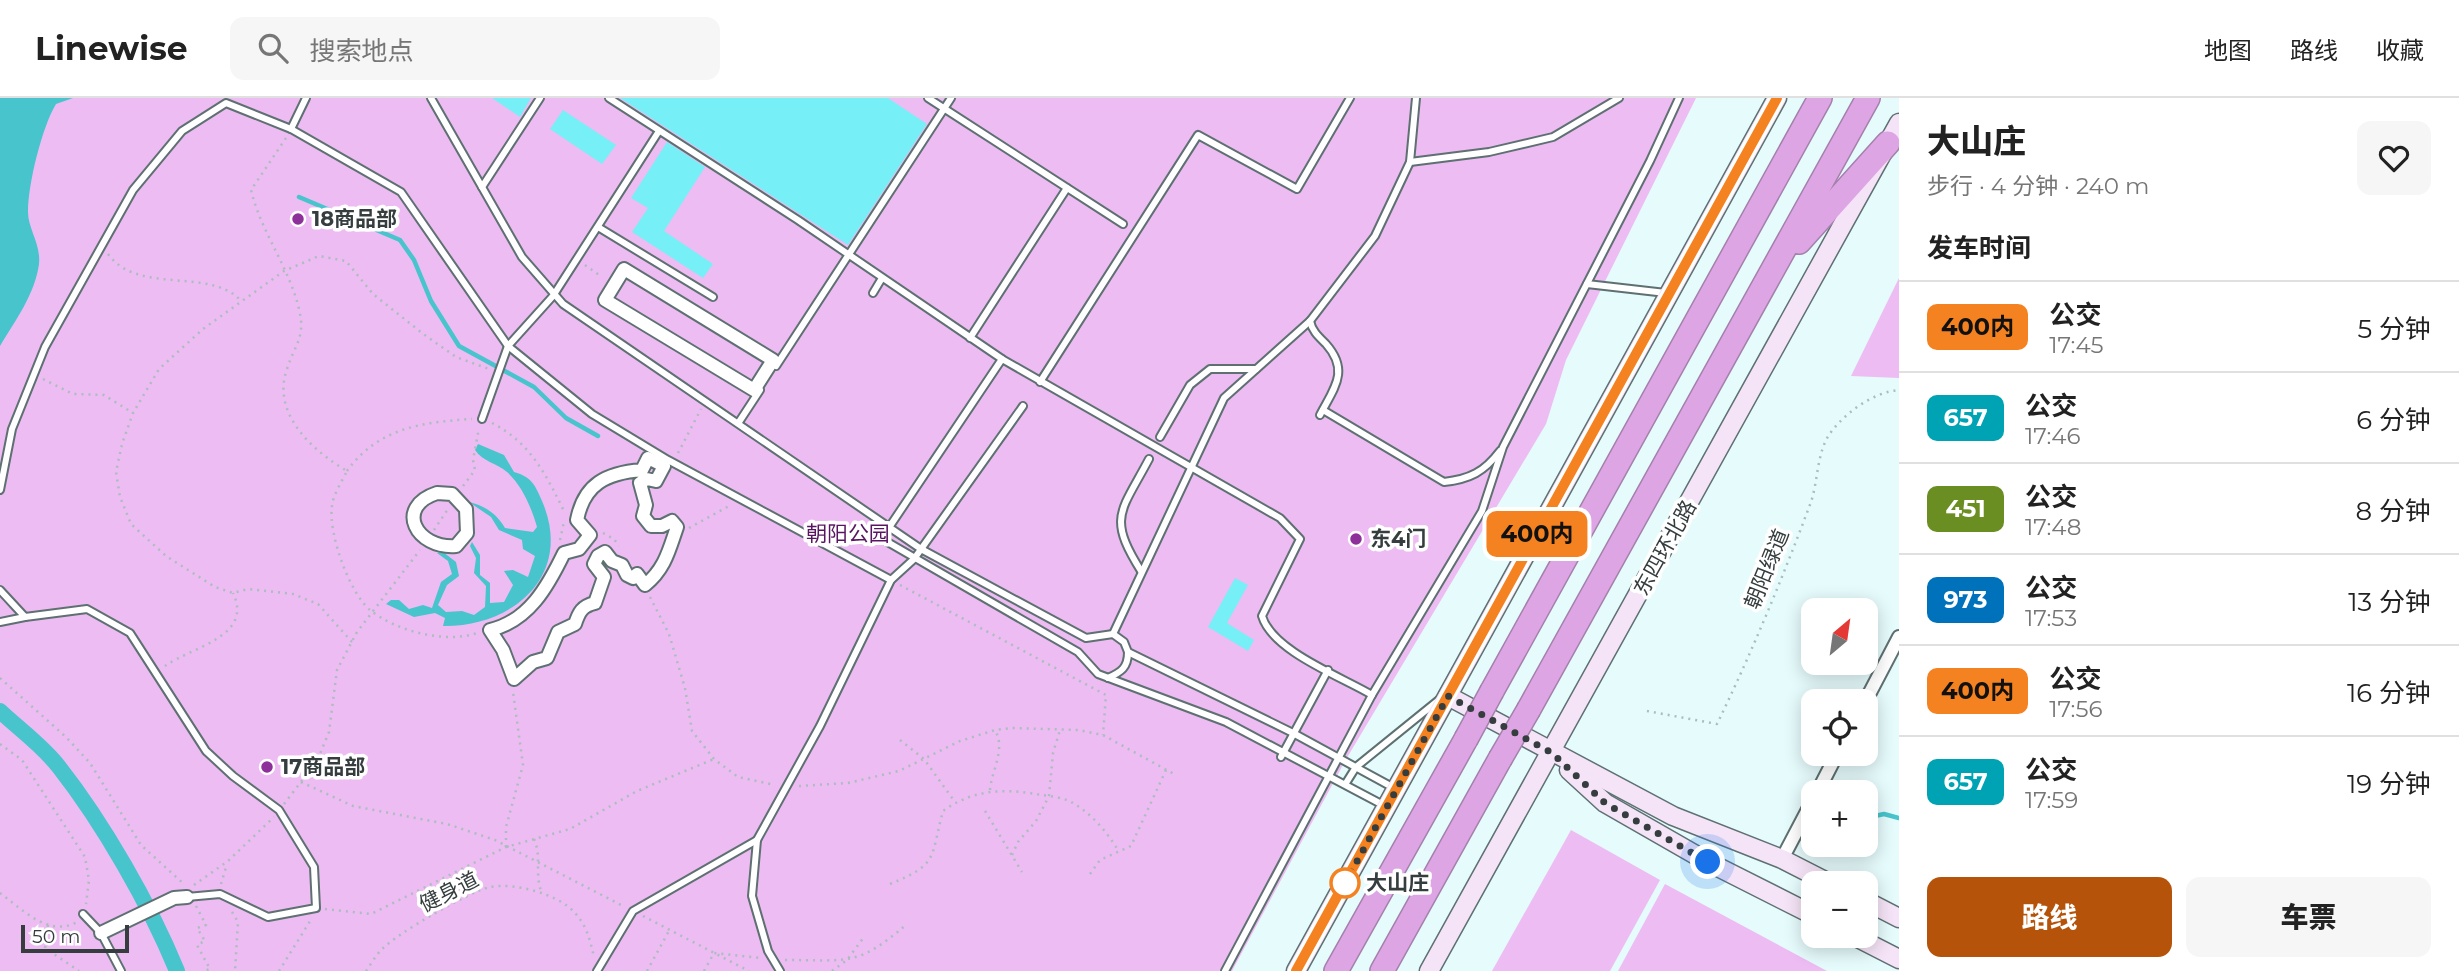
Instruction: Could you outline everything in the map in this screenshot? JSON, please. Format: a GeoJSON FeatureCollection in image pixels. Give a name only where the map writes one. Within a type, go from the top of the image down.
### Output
{"type":"FeatureCollection","features":[{"type":"Feature","properties":{"kind":"highway"},"geometry":{"type":"LineString","coordinates":[[1336,971],[1820,98]]}},
{"type":"Feature","properties":{"kind":"highway","name":"东四环北路"},"geometry":{"type":"LineString","coordinates":[[1382,971],[1868,98]]}},
{"type":"Feature","properties":{"kind":"highway"},"geometry":{"type":"LineString","coordinates":[[1773,270],[1888,143]]}},
{"type":"Feature","properties":{"kind":"street"},"geometry":{"type":"LineString","coordinates":[[1296,971],[1777,98]]}},
{"type":"Feature","properties":{"kind":"street","name":"东四环北路"},"geometry":{"type":"LineString","coordinates":[[1429,971],[1899,123]]}},
{"type":"Feature","properties":{"kind":"street"},"geometry":{"type":"LineString","coordinates":[[624,269],[773,360],[754,390],[605,300],[614,285],[624,269]]}},
{"type":"Feature","properties":{"kind":"street"},"geometry":{"type":"LineString","coordinates":[[648,458],[664,466],[656,481],[648,479],[640,484],[646,505],[643,516],[651,526],[662,526],[672,521],[677,527],[672,542],[658,575],[645,585],[637,574],[633,578],[626,575],[622,565],[612,561],[605,552],[597,556],[594,564],[604,578],[595,603],[586,605],[579,612],[575,624],[558,632],[547,658],[533,662],[514,679],[503,650],[491,630],[509,626],[546,591],[564,553],[579,549],[590,535],[577,520],[581,499],[600,481],[621,472],[642,470],[648,458]]}},
{"type":"Feature","properties":{"kind":"street"},"geometry":{"type":"LineString","coordinates":[[437,493],[456,497],[466,509],[467,533],[456,545],[442,547],[420,537],[414,522],[416,508],[423,498],[437,493]]}},
{"type":"Feature","properties":{"kind":"street"},"geometry":{"type":"LineString","coordinates":[[1872,689],[1899,637]]}},
{"type":"Feature","properties":{"kind":"street"},"geometry":{"type":"LineString","coordinates":[[1448,696],[1673,816],[1782,859],[1805,871]]}},
{"type":"Feature","properties":{"kind":"street"},"geometry":{"type":"LineString","coordinates":[[1552,753],[1605,803],[1708,862],[1801,909]]}},
{"type":"Feature","properties":{"kind":"street"},"geometry":{"type":"LineString","coordinates":[[1782,859],[1801,823]]}},
{"type":"Feature","properties":{"kind":"street"},"geometry":{"type":"LineString","coordinates":[[101,933],[184,897]]}},
{"type":"Feature","properties":{"kind":"street"},"geometry":{"type":"LineString","coordinates":[[1878,907],[1899,918]]}},
{"type":"Feature","properties":{"kind":"street"},"geometry":{"type":"LineString","coordinates":[[1877,948],[1899,959]]}},
{"type":"Feature","properties":{"kind":"lane"},"geometry":{"type":"LineString","coordinates":[[291,129],[306,98]]}},
{"type":"Feature","properties":{"kind":"lane"},"geometry":{"type":"LineString","coordinates":[[431,98],[522,257],[553,296],[921,549],[1086,638],[1113,634],[1124,642],[1128,663],[1122,672],[1108,678]]}},
{"type":"Feature","properties":{"kind":"lane"},"geometry":{"type":"LineString","coordinates":[[482,187],[540,98]]}},
{"type":"Feature","properties":{"kind":"lane"},"geometry":{"type":"LineString","coordinates":[[609,98],[848,254],[1002,359],[1266,508],[1299,535],[1295,550],[1262,616],[1270,633],[1315,667],[1328,670],[1372,695]]}},
{"type":"Feature","properties":{"kind":"lane"},"geometry":{"type":"LineString","coordinates":[[928,98],[1124,224]]}},
{"type":"Feature","properties":{"kind":"lane"},"geometry":{"type":"LineString","coordinates":[[739,422],[951,98]]}},
{"type":"Feature","properties":{"kind":"lane"},"geometry":{"type":"LineString","coordinates":[[1040,382],[1198,135],[1297,189],[1350,98]]}},
{"type":"Feature","properties":{"kind":"lane"},"geometry":{"type":"LineString","coordinates":[[1113,634],[1224,398],[1310,321],[1363,255],[1410,162],[1416,98]]}},
{"type":"Feature","properties":{"kind":"lane"},"geometry":{"type":"LineString","coordinates":[[1410,162],[1489,152],[1553,137],[1619,98]]}},
{"type":"Feature","properties":{"kind":"lane"},"geometry":{"type":"LineString","coordinates":[[1225,971],[1372,695],[1482,511],[1503,447],[1679,98]]}},
{"type":"Feature","properties":{"kind":"lane"},"geometry":{"type":"LineString","coordinates":[[0,490],[12,429],[45,346],[133,190],[182,131],[226,103],[291,129],[401,192],[508,346],[592,414],[674,463],[891,580]]}},
{"type":"Feature","properties":{"kind":"lane"},"geometry":{"type":"LineString","coordinates":[[482,419],[508,346],[553,296],[659,131]]}},
{"type":"Feature","properties":{"kind":"lane"},"geometry":{"type":"LineString","coordinates":[[970,338],[1068,188]]}},
{"type":"Feature","properties":{"kind":"lane"},"geometry":{"type":"LineString","coordinates":[[598,227],[713,297]]}},
{"type":"Feature","properties":{"kind":"lane"},"geometry":{"type":"LineString","coordinates":[[873,293],[882,278]]}},
{"type":"Feature","properties":{"kind":"lane"},"geometry":{"type":"LineString","coordinates":[[1587,284],[1668,293]]}},
{"type":"Feature","properties":{"kind":"lane"},"geometry":{"type":"LineString","coordinates":[[1310,321],[1312,329],[1337,357],[1339,380],[1322,412],[1444,482],[1466,479],[1487,468],[1503,447]]}},
{"type":"Feature","properties":{"kind":"lane"},"geometry":{"type":"LineString","coordinates":[[1002,359],[890,526],[884,540],[1079,652],[1088,666],[1108,678],[1226,722],[1331,775],[1387,807]]}},
{"type":"Feature","properties":{"kind":"lane"},"geometry":{"type":"LineString","coordinates":[[1160,437],[1190,385],[1210,369],[1256,369]]}},
{"type":"Feature","properties":{"kind":"lane"},"geometry":{"type":"LineString","coordinates":[[780,971],[773,960],[752,896],[757,841],[820,726],[891,580],[914,559],[1023,406]]}},
{"type":"Feature","properties":{"kind":"lane"},"geometry":{"type":"LineString","coordinates":[[1141,571],[1122,540],[1121,513],[1149,459]]}},
{"type":"Feature","properties":{"kind":"lane"},"geometry":{"type":"LineString","coordinates":[[0,590],[25,617]]}},
{"type":"Feature","properties":{"kind":"lane"},"geometry":{"type":"LineString","coordinates":[[0,622],[87,609],[130,633],[206,751],[233,776],[279,810],[314,867],[316,908],[268,918],[220,894],[184,897]]}},
{"type":"Feature","properties":{"kind":"lane"},"geometry":{"type":"LineString","coordinates":[[1079,652],[1086,638]]}},
{"type":"Feature","properties":{"kind":"lane"},"geometry":{"type":"LineString","coordinates":[[1128,652],[1293,733],[1395,789]]}},
{"type":"Feature","properties":{"kind":"lane"},"geometry":{"type":"LineString","coordinates":[[1283,753],[1328,670]]}},
{"type":"Feature","properties":{"kind":"lane"},"geometry":{"type":"LineString","coordinates":[[1346,783],[1356,767],[1435,701],[1448,696]]}},
{"type":"Feature","properties":{"kind":"lane"},"geometry":{"type":"LineString","coordinates":[[599,969],[633,911],[757,841]]}},
{"type":"Feature","properties":{"kind":"lane"},"geometry":{"type":"LineString","coordinates":[[83,914],[101,933],[121,971]]}},
{"type":"Feature","properties":{"kind":"path"},"geometry":{"type":"LineString","coordinates":[[291,129],[251,190],[256,212],[280,256],[293,288],[302,325],[298,348],[286,370],[284,398],[295,427],[309,443],[347,471]]}},
{"type":"Feature","properties":{"kind":"path"},"geometry":{"type":"LineString","coordinates":[[103,245],[112,259],[146,278],[195,282],[234,293],[242,303]]}},
{"type":"Feature","properties":{"kind":"path"},"geometry":{"type":"LineString","coordinates":[[352,642],[318,604],[293,594],[248,589],[233,593],[215,587],[166,556],[131,524],[120,497],[116,472],[121,444],[133,413],[159,369],[202,329],[284,271],[319,256],[346,261],[373,294],[422,333],[456,357],[498,374]]}},
{"type":"Feature","properties":{"kind":"path"},"geometry":{"type":"LineString","coordinates":[[576,259],[614,285]]}},
{"type":"Feature","properties":{"kind":"path"},"geometry":{"type":"LineString","coordinates":[[33,375],[73,394],[104,395],[133,413]]}},
{"type":"Feature","properties":{"kind":"path","name":"朝阳绿道"},"geometry":{"type":"LineString","coordinates":[[1647,711],[1717,723],[1750,656],[1811,499],[1827,438],[1844,416],[1889,391],[1899,390]]}},
{"type":"Feature","properties":{"kind":"path"},"geometry":{"type":"LineString","coordinates":[[674,463],[706,400]]}},
{"type":"Feature","properties":{"kind":"path"},"geometry":{"type":"LineString","coordinates":[[479,632],[469,636],[426,637],[371,611],[354,588],[335,543],[332,505],[347,471],[362,450],[391,435],[426,422],[482,419],[511,433],[540,463],[566,514],[557,551]]}},
{"type":"Feature","properties":{"kind":"path"},"geometry":{"type":"LineString","coordinates":[[0,678],[82,755],[103,781],[141,845],[188,888],[229,861],[279,810],[317,761],[328,732],[337,670],[371,611],[427,540],[475,471],[475,440]]}},
{"type":"Feature","properties":{"kind":"path"},"geometry":{"type":"LineString","coordinates":[[672,542],[694,524],[745,500]]}},
{"type":"Feature","properties":{"kind":"path"},"geometry":{"type":"LineString","coordinates":[[891,580],[1106,695],[1103,735]]}},
{"type":"Feature","properties":{"kind":"path"},"geometry":{"type":"LineString","coordinates":[[155,674],[174,659],[225,635],[238,618],[238,603],[233,593]]}},
{"type":"Feature","properties":{"kind":"path"},"geometry":{"type":"LineString","coordinates":[[506,847],[506,827],[523,765],[511,681]]}},
{"type":"Feature","properties":{"kind":"path"},"geometry":{"type":"LineString","coordinates":[[990,790],[992,771],[1000,751],[999,737],[995,730]]}},
{"type":"Feature","properties":{"kind":"path"},"geometry":{"type":"LineString","coordinates":[[1012,855],[1018,842],[1036,821],[1049,796],[1053,753],[1060,730]]}},
{"type":"Feature","properties":{"kind":"path"},"geometry":{"type":"LineString","coordinates":[[900,740],[924,759],[955,802]]}},
{"type":"Feature","properties":{"kind":"path"},"geometry":{"type":"LineString","coordinates":[[0,744],[22,760],[85,856],[89,880],[83,914],[71,925],[48,925],[23,913],[0,893]]}},
{"type":"Feature","properties":{"kind":"path"},"geometry":{"type":"LineString","coordinates":[[279,971],[306,930],[316,908],[371,914],[506,847],[570,829],[637,791],[714,759]]}},
{"type":"Feature","properties":{"kind":"path"},"geometry":{"type":"LineString","coordinates":[[1090,874],[1100,860],[1131,846],[1138,836],[1166,770]]}},
{"type":"Feature","properties":{"kind":"path"},"geometry":{"type":"LineString","coordinates":[[301,782],[353,806],[447,824],[495,840],[506,847]]}},
{"type":"Feature","properties":{"kind":"path"},"geometry":{"type":"LineString","coordinates":[[890,884],[921,871],[933,855],[943,811],[955,802],[990,790],[1013,789],[1071,802],[1102,826],[1118,850]]}},
{"type":"Feature","properties":{"kind":"path"},"geometry":{"type":"LineString","coordinates":[[985,811],[1022,872]]}},
{"type":"Feature","properties":{"kind":"path"},"geometry":{"type":"LineString","coordinates":[[534,839],[539,863],[536,880],[542,893]]}},
{"type":"Feature","properties":{"kind":"path"},"geometry":{"type":"LineString","coordinates":[[229,861],[222,874],[220,894],[238,922],[235,971]]}},
{"type":"Feature","properties":{"kind":"path","name":"健身道"},"geometry":{"type":"LineString","coordinates":[[366,971],[383,949],[452,905],[488,887],[509,885],[542,893],[573,910],[589,933],[599,969]]}},
{"type":"Feature","properties":{"kind":"path"},"geometry":{"type":"LineString","coordinates":[[184,897],[206,925],[197,928],[205,941],[197,945],[210,969],[204,971]]}},
{"type":"Feature","properties":{"kind":"path"},"geometry":{"type":"LineString","coordinates":[[832,971],[847,960],[878,948],[907,924]]}},
{"type":"Feature","properties":{"kind":"path"},"geometry":{"type":"LineString","coordinates":[[48,925],[46,948],[79,971]]}},
{"type":"Feature","properties":{"kind":"path"},"geometry":{"type":"LineString","coordinates":[[647,971],[670,929]]}},
{"type":"Feature","properties":{"kind":"path"},"geometry":{"type":"LineString","coordinates":[[847,960],[864,937]]}},
{"type":"Feature","properties":{"kind":"path"},"geometry":{"type":"LineString","coordinates":[[704,971],[714,953],[773,960],[847,960]]}},
{"type":"Feature","properties":{"kind":"green space","name":"朝阳公园"},"geometry":{"type":"Polygon","coordinates":[[[0,98],[1696,98],[1566,360],[1546,424],[1345,761],[1232,971],[0,971],[0,98]]]}},
{"type":"Feature","properties":{"kind":"green space"},"geometry":{"type":"Polygon","coordinates":[[[1899,278],[1899,378],[1851,376],[1899,278]]]}},
{"type":"Feature","properties":{"kind":"green space"},"geometry":{"type":"Polygon","coordinates":[[[1571,830],[1660,880],[1610,971],[1492,971],[1571,830]]]}},
{"type":"Feature","properties":{"kind":"green space"},"geometry":{"type":"Polygon","coordinates":[[[1665,884],[1827,971],[1618,971],[1665,884]]]}},
{"type":"Feature","properties":{"kind":"water"},"geometry":{"type":"Polygon","coordinates":[[[0,98],[73,98],[56,104],[41,141],[30,187],[28,212],[39,257],[37,275],[24,307],[0,346],[0,98]]]}},
{"type":"Feature","properties":{"kind":"water"},"geometry":{"type":"Polygon","coordinates":[[[478,444],[504,455],[514,472],[525,476],[535,486],[550,528],[550,552],[543,573],[531,592],[514,606],[469,624],[443,626],[445,618],[435,613],[414,617],[386,604],[391,600],[399,600],[409,609],[423,605],[432,608],[441,582],[452,574],[448,561],[437,553],[443,552],[456,562],[459,576],[447,585],[438,605],[446,612],[462,611],[474,615],[485,607],[486,586],[474,573],[476,558],[470,546],[472,542],[480,555],[480,575],[490,583],[490,603],[504,602],[513,585],[504,571],[513,570],[528,577],[535,556],[523,549],[522,540],[499,530],[491,517],[469,502],[490,511],[505,528],[533,532],[537,527],[522,490],[503,469],[478,454],[475,450],[478,444]]]}},
{"type":"Feature","properties":{"kind":"building"},"geometry":{"type":"Polygon","coordinates":[[[492,98],[531,98],[520,117],[492,98]]]}},
{"type":"Feature","properties":{"kind":"building"},"geometry":{"type":"Polygon","coordinates":[[[620,98],[888,98],[927,124],[848,245],[620,98]]]}},
{"type":"Feature","properties":{"kind":"building"},"geometry":{"type":"Polygon","coordinates":[[[563,110],[616,145],[602,164],[550,129],[563,110]]]}},
{"type":"Feature","properties":{"kind":"building"},"geometry":{"type":"Polygon","coordinates":[[[667,142],[705,167],[664,231],[713,264],[703,278],[632,232],[648,208],[631,198],[667,142]]]}},
{"type":"Feature","properties":{"kind":"building"},"geometry":{"type":"Polygon","coordinates":[[[1510,527],[1524,534],[1510,559],[1496,551],[1510,527]]]}},
{"type":"Feature","properties":{"kind":"building"},"geometry":{"type":"Polygon","coordinates":[[[1235,578],[1248,585],[1227,623],[1254,640],[1248,651],[1208,627],[1235,578]]]}},
{"type":"Feature","properties":{"kind":"waterway"},"geometry":{"type":"LineString","coordinates":[[299,197],[400,240],[414,260],[431,301],[459,346],[534,387],[566,418],[598,436]]}},
{"type":"Feature","properties":{"kind":"waterway"},"geometry":{"type":"LineString","coordinates":[[0,711],[53,759],[76,789],[139,892],[177,971]]}},
{"type":"Feature","properties":{"kind":"waterway"},"geometry":{"type":"LineString","coordinates":[[1878,815],[1899,818]]}},
{"type":"Feature","properties":{"kind":"bus line","name":"400内"},"geometry":{"type":"LineString","coordinates":[[1296,971],[1777,98]]}},
{"type":"Feature","properties":{"kind":"place","name":"18商品部"},"geometry":{"type":"Point","coordinates":[298,219]}},
{"type":"Feature","properties":{"kind":"place","name":"东4门"},"geometry":{"type":"Point","coordinates":[1356,539]}},
{"type":"Feature","properties":{"kind":"place","name":"17商品部"},"geometry":{"type":"Point","coordinates":[267,767]}},
{"type":"Feature","properties":{"kind":"place","name":"大山庄"},"geometry":{"type":"Point","coordinates":[1345,883]}},
{"type":"Feature","properties":{"kind":"route"},"geometry":{"type":"LineString","coordinates":[[1345,883],[1448,696],[1552,753],[1605,803],[1708,862]]}}]}
